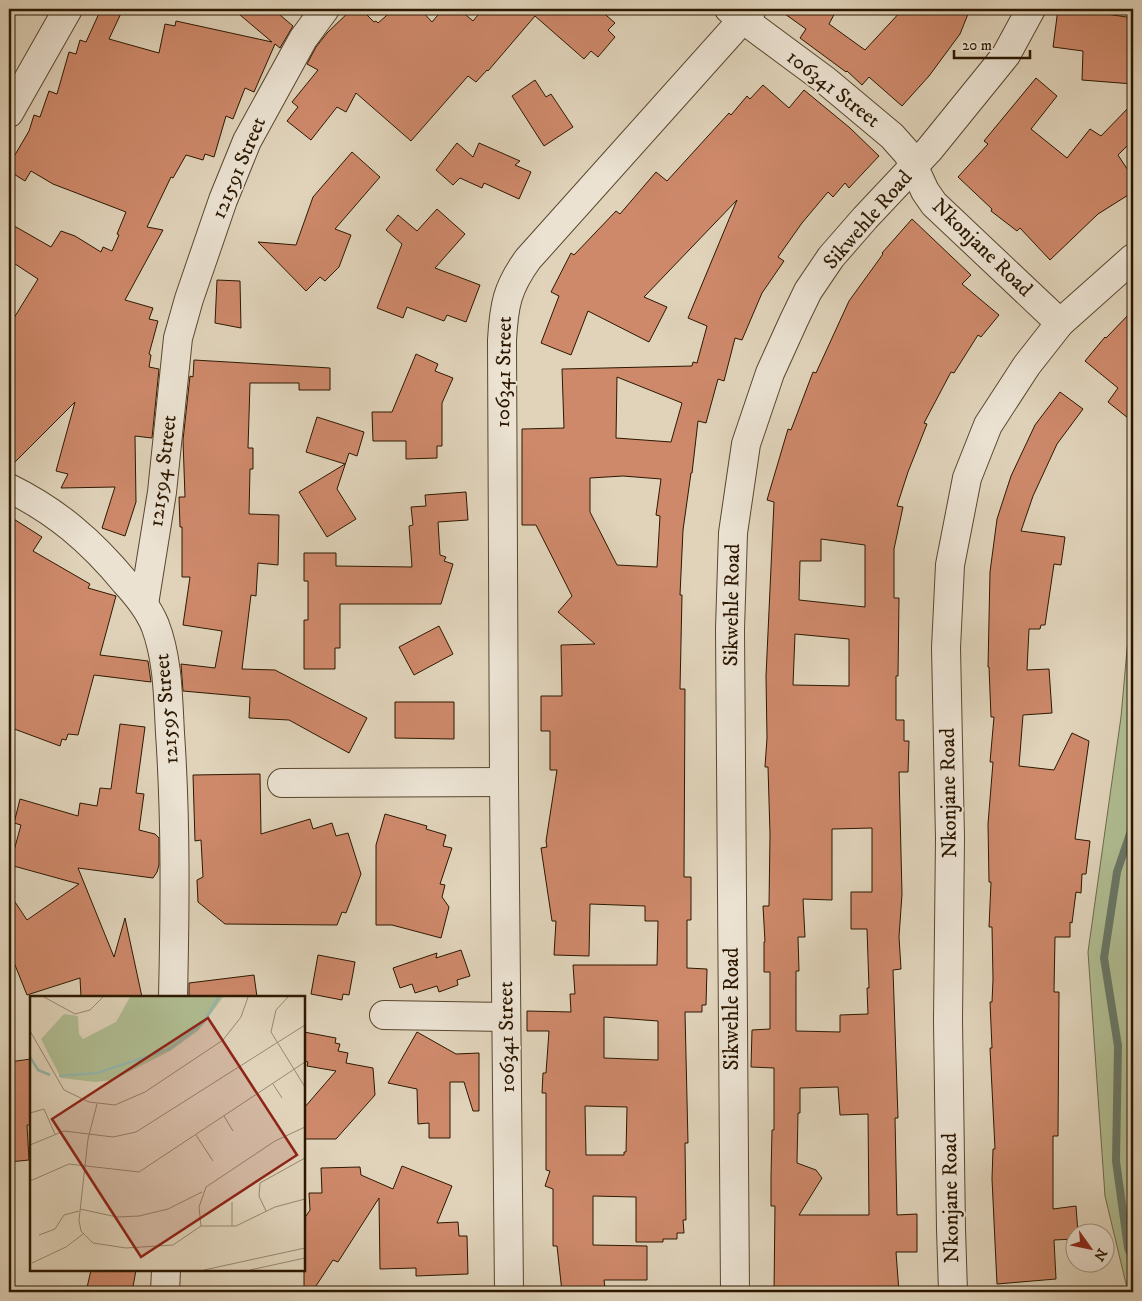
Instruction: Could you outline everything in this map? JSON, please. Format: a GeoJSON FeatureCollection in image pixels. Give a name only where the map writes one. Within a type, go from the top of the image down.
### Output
{"type":"FeatureCollection","features":[{"type":"Feature","properties":{"kind":"street"},"geometry":{"type":"LineString","coordinates":[[9,113],[68,9]]}},
{"type":"Feature","properties":{"kind":"street","name":"121591 Street"},"geometry":{"type":"LineString","coordinates":[[178,338],[208,241],[247,141],[303,39],[325,9]]}},
{"type":"Feature","properties":{"kind":"street","name":"Sikwehle Road"},"geometry":{"type":"LineString","coordinates":[[735,1292],[730,630],[733,533],[746,444],[770,372],[808,291],[831,258],[865,218],[914,167],[958,116],[1006,55],[1031,9]]}},
{"type":"Feature","properties":{"kind":"street","name":"106341 Street"},"geometry":{"type":"LineString","coordinates":[[509,1292],[502,340],[504,311],[515,277],[741,12],[892,136],[908,154],[914,167]]}},
{"type":"Feature","properties":{"kind":"street","name":"Nkonjane Road"},"geometry":{"type":"LineString","coordinates":[[914,167],[925,191],[934,204],[1060,323]]}},
{"type":"Feature","properties":{"kind":"street","name":"Nkonjane Road"},"geometry":{"type":"LineString","coordinates":[[953,1292],[948,1020],[950,838],[946,648],[950,565],[967,478],[988,425],[1027,365],[1060,323],[1133,258]]}},
{"type":"Feature","properties":{"kind":"street","name":"121594 Street"},"geometry":{"type":"LineString","coordinates":[[144,604],[162,492],[178,338]]}},
{"type":"Feature","properties":{"kind":"street","name":"121595 Street"},"geometry":{"type":"LineString","coordinates":[[9,488],[72,527],[102,554],[144,604],[154,623],[161,643],[168,703],[174,786],[175,908],[173,996]]}},
{"type":"Feature","properties":{"kind":"street"},"geometry":{"type":"LineString","coordinates":[[282,783],[504,782]]}},
{"type":"Feature","properties":{"kind":"street"},"geometry":{"type":"LineString","coordinates":[[384,1015],[506,1017]]}},
{"type":"Feature","properties":{"kind":"street"},"geometry":{"type":"LineString","coordinates":[[165,1292],[166,1271]]}},
{"type":"Feature","properties":{"kind":"green space"},"geometry":{"type":"Polygon","coordinates":[[[1133,582],[1133,1292],[1128,1292],[1114,1234],[1114,1224],[1112,1224],[1105,1196],[1088,952],[1121,717],[1133,582]]]}},
{"type":"Feature","properties":{"kind":"building"},"geometry":{"type":"Polygon","coordinates":[[[101,9],[123,9],[109,39],[159,53],[165,24],[175,26],[176,21],[272,42],[233,9],[273,9],[293,26],[280,48],[275,44],[254,92],[245,88],[233,119],[226,116],[214,157],[205,154],[203,160],[186,155],[173,178],[171,177],[147,227],[163,230],[125,300],[153,308],[149,319],[158,321],[149,354],[151,355],[149,367],[159,369],[152,438],[135,436],[136,502],[125,536],[102,528],[115,487],[61,488],[68,474],[56,471],[75,402],[9,468],[9,326],[38,279],[9,260],[9,223],[51,247],[61,231],[75,236],[101,252],[103,247],[112,251],[126,212],[53,184],[31,171],[25,181],[9,171],[9,165],[29,131],[34,115],[40,117],[49,91],[57,94],[69,52],[76,54],[80,40],[86,42],[101,9]]]}},
{"type":"Feature","properties":{"kind":"building"},"geometry":{"type":"Polygon","coordinates":[[[352,9],[361,9],[374,22],[378,23],[394,9],[420,9],[432,22],[443,9],[459,9],[473,21],[483,9],[599,9],[615,23],[608,30],[615,37],[598,57],[591,51],[584,59],[535,16],[488,71],[476,82],[468,76],[411,141],[356,93],[346,112],[337,107],[311,140],[287,121],[298,107],[292,102],[318,70],[307,64],[316,47],[327,33],[352,9]]]}},
{"type":"Feature","properties":{"kind":"building"},"geometry":{"type":"Polygon","coordinates":[[[778,9],[837,9],[829,24],[865,50],[903,9],[970,9],[960,34],[929,76],[902,106],[869,77],[862,85],[847,71],[800,38],[806,29],[778,9]]]}},
{"type":"Feature","properties":{"kind":"building"},"geometry":{"type":"Polygon","coordinates":[[[1058,9],[1074,9],[1133,18],[1133,84],[1082,80],[1083,51],[1053,47],[1058,9]]]}},
{"type":"Feature","properties":{"kind":"building"},"geometry":{"type":"Polygon","coordinates":[[[1036,78],[1057,96],[1031,129],[1067,158],[1090,129],[1101,136],[1133,103],[1133,140],[1118,155],[1133,178],[1133,192],[1098,214],[1050,260],[1020,228],[1017,231],[991,211],[992,209],[958,177],[988,144],[984,141],[1036,78]]]}},
{"type":"Feature","properties":{"kind":"building"},"geometry":{"type":"Polygon","coordinates":[[[535,80],[546,97],[551,94],[573,127],[544,146],[512,96],[535,80]]]}},
{"type":"Feature","properties":{"kind":"building"},"geometry":{"type":"Polygon","coordinates":[[[763,85],[789,108],[804,90],[850,128],[879,156],[849,188],[845,183],[833,197],[828,192],[802,223],[778,257],[784,261],[762,293],[742,340],[735,338],[724,381],[718,379],[706,423],[698,421],[683,530],[680,595],[682,595],[680,689],[685,689],[684,877],[691,877],[691,920],[687,920],[687,968],[707,969],[706,1005],[702,1005],[702,1012],[685,1012],[688,1143],[685,1143],[686,1220],[683,1220],[684,1233],[677,1233],[677,1239],[663,1239],[663,1242],[636,1242],[636,1197],[593,1196],[593,1245],[647,1246],[647,1280],[604,1280],[605,1288],[562,1292],[557,1246],[553,1246],[553,1189],[545,1186],[550,1171],[546,1170],[546,1093],[542,1093],[543,1073],[546,1073],[549,1031],[527,1031],[527,1011],[571,1012],[570,994],[575,994],[573,965],[657,965],[658,921],[645,921],[645,906],[590,904],[589,956],[554,955],[556,921],[552,921],[541,848],[547,847],[546,841],[557,770],[550,770],[550,731],[541,731],[541,696],[562,696],[561,645],[595,644],[558,612],[572,596],[536,525],[522,525],[522,429],[564,428],[562,369],[692,366],[693,362],[697,363],[707,326],[688,318],[737,200],[644,297],[667,307],[649,342],[588,311],[571,355],[541,343],[559,296],[551,292],[571,253],[574,255],[616,211],[620,214],[656,172],[667,181],[729,113],[731,115],[747,96],[750,99],[763,85]],[[617,377],[616,438],[671,442],[682,403],[617,377]],[[623,476],[590,478],[590,512],[617,565],[657,567],[660,516],[656,515],[661,479],[623,476]],[[604,1017],[604,1058],[658,1060],[658,1021],[604,1017]],[[585,1106],[586,1155],[624,1155],[624,1152],[626,1152],[627,1107],[585,1106]]]}},
{"type":"Feature","properties":{"kind":"building"},"geometry":{"type":"Polygon","coordinates":[[[457,143],[473,157],[479,143],[520,161],[515,165],[531,172],[519,199],[484,183],[482,188],[460,178],[453,185],[436,170],[457,143]]]}},
{"type":"Feature","properties":{"kind":"building"},"geometry":{"type":"Polygon","coordinates":[[[352,152],[380,177],[335,229],[351,235],[339,267],[325,281],[320,277],[306,291],[258,242],[296,245],[313,197],[352,152]]]}},
{"type":"Feature","properties":{"kind":"building"},"geometry":{"type":"Polygon","coordinates":[[[437,209],[465,234],[435,268],[480,285],[466,322],[447,315],[444,321],[407,307],[403,318],[377,308],[402,244],[386,230],[398,215],[417,231],[437,209]]]}},
{"type":"Feature","properties":{"kind":"building"},"geometry":{"type":"Polygon","coordinates":[[[912,219],[971,275],[962,284],[999,315],[981,337],[978,335],[954,373],[951,372],[924,423],[927,424],[897,506],[903,507],[894,549],[894,598],[899,598],[896,720],[904,720],[904,741],[909,741],[908,772],[899,772],[902,894],[899,937],[901,969],[893,970],[898,1118],[895,1118],[897,1215],[917,1214],[917,1252],[896,1252],[899,1292],[774,1292],[775,1206],[771,1206],[771,1177],[772,1130],[774,1130],[774,1068],[751,1067],[752,1030],[770,1029],[770,972],[764,972],[763,906],[769,906],[770,834],[768,767],[765,767],[767,738],[766,676],[774,502],[767,500],[788,429],[791,430],[813,372],[816,373],[849,301],[882,253],[912,219]],[[821,539],[821,561],[800,561],[799,600],[865,607],[865,545],[821,539]],[[795,634],[793,685],[849,686],[849,639],[795,634]],[[872,828],[832,829],[832,900],[803,899],[805,937],[798,937],[799,971],[796,971],[796,1031],[840,1032],[840,1015],[868,1014],[867,929],[851,929],[851,892],[872,892],[872,828]],[[838,1087],[800,1088],[797,1163],[816,1170],[822,1178],[799,1215],[869,1215],[868,1114],[840,1115],[838,1087]]]}},
{"type":"Feature","properties":{"kind":"building"},"geometry":{"type":"Polygon","coordinates":[[[217,280],[240,281],[241,328],[215,323],[217,280]]]}},
{"type":"Feature","properties":{"kind":"building"},"geometry":{"type":"Polygon","coordinates":[[[1133,310],[1133,422],[1108,402],[1118,388],[1085,361],[1105,337],[1133,310]]]}},
{"type":"Feature","properties":{"kind":"building"},"geometry":{"type":"Polygon","coordinates":[[[416,354],[438,364],[435,371],[453,378],[442,403],[442,446],[437,446],[437,458],[406,459],[406,441],[373,441],[372,412],[392,412],[416,354]]]}},
{"type":"Feature","properties":{"kind":"building"},"geometry":{"type":"Polygon","coordinates":[[[194,360],[330,368],[330,390],[299,390],[299,383],[250,383],[248,448],[253,448],[253,469],[250,469],[249,514],[279,515],[278,565],[258,563],[256,596],[251,595],[242,669],[275,670],[367,718],[349,753],[289,720],[249,718],[250,697],[183,691],[181,664],[215,668],[222,631],[183,625],[190,577],[182,577],[182,527],[180,527],[179,497],[185,497],[183,440],[190,376],[193,377],[194,360]]]}},
{"type":"Feature","properties":{"kind":"building"},"geometry":{"type":"Polygon","coordinates":[[[1060,392],[1083,409],[1057,444],[1033,496],[1021,531],[1065,537],[1061,565],[1054,564],[1045,625],[1041,625],[1040,629],[1029,629],[1027,670],[1049,669],[1052,713],[1023,715],[1019,766],[1054,770],[1072,733],[1089,741],[1075,839],[1090,841],[1086,874],[1082,874],[1081,893],[1076,892],[1072,923],[1070,922],[1070,937],[1055,937],[1054,992],[1059,992],[1058,1136],[1053,1136],[1053,1209],[1076,1206],[1077,1224],[1064,1224],[1064,1240],[1054,1240],[1056,1279],[997,1284],[992,1179],[993,1149],[995,1149],[990,1048],[992,1048],[990,1002],[992,1002],[993,979],[992,927],[989,927],[991,882],[989,882],[988,824],[993,762],[990,762],[994,717],[991,717],[988,667],[990,572],[997,519],[1011,476],[1035,425],[1060,392]]]}},
{"type":"Feature","properties":{"kind":"building"},"geometry":{"type":"Polygon","coordinates":[[[317,417],[364,432],[357,456],[349,453],[337,489],[356,519],[327,537],[299,492],[345,464],[306,452],[317,417]]]}},
{"type":"Feature","properties":{"kind":"building"},"geometry":{"type":"Polygon","coordinates":[[[466,492],[468,520],[438,522],[440,555],[446,557],[444,561],[453,564],[441,604],[340,604],[340,648],[335,648],[335,669],[304,669],[304,620],[308,620],[308,581],[304,581],[304,553],[336,553],[336,566],[412,567],[409,526],[413,525],[411,507],[426,506],[425,495],[466,492]]]}},
{"type":"Feature","properties":{"kind":"building"},"geometry":{"type":"Polygon","coordinates":[[[9,516],[42,537],[33,551],[90,584],[88,588],[116,596],[100,655],[148,661],[151,682],[94,675],[78,735],[68,734],[66,740],[62,739],[60,746],[9,727],[9,516]]]}},
{"type":"Feature","properties":{"kind":"building"},"geometry":{"type":"Polygon","coordinates":[[[439,626],[453,654],[414,675],[399,647],[439,626]]]}},
{"type":"Feature","properties":{"kind":"building"},"geometry":{"type":"Polygon","coordinates":[[[395,702],[454,702],[454,739],[395,738],[395,702]]]}},
{"type":"Feature","properties":{"kind":"building"},"geometry":{"type":"Polygon","coordinates":[[[120,724],[145,727],[136,793],[144,794],[139,830],[155,834],[159,838],[159,865],[157,872],[153,878],[78,868],[114,957],[125,918],[142,996],[81,996],[80,978],[27,995],[9,950],[9,893],[27,920],[79,884],[10,865],[21,825],[14,823],[20,799],[78,816],[80,803],[97,806],[100,788],[111,789],[120,724]]]}},
{"type":"Feature","properties":{"kind":"building"},"geometry":{"type":"Polygon","coordinates":[[[260,774],[261,834],[310,819],[313,829],[332,823],[336,836],[348,833],[361,874],[346,913],[342,912],[337,925],[225,924],[198,902],[197,880],[203,877],[201,840],[195,841],[193,775],[260,774]]]}},
{"type":"Feature","properties":{"kind":"building"},"geometry":{"type":"Polygon","coordinates":[[[385,814],[427,826],[426,829],[446,835],[443,846],[452,848],[440,884],[445,885],[442,897],[449,907],[441,938],[392,925],[376,925],[376,845],[385,814]]]}},
{"type":"Feature","properties":{"kind":"building"},"geometry":{"type":"Polygon","coordinates":[[[461,950],[470,976],[457,980],[458,985],[439,992],[437,986],[415,993],[412,984],[400,988],[393,968],[437,953],[436,958],[461,950]]]}},
{"type":"Feature","properties":{"kind":"building"},"geometry":{"type":"Polygon","coordinates":[[[318,955],[355,962],[349,995],[343,994],[342,1000],[311,994],[318,955]]]}},
{"type":"Feature","properties":{"kind":"building"},"geometry":{"type":"Polygon","coordinates":[[[254,975],[257,996],[189,996],[189,983],[254,975]]]}},
{"type":"Feature","properties":{"kind":"building"},"geometry":{"type":"Polygon","coordinates":[[[305,1032],[336,1038],[335,1043],[340,1044],[338,1051],[348,1053],[346,1063],[373,1068],[375,1095],[336,1139],[305,1139],[305,1107],[336,1071],[307,1066],[308,1062],[305,1061],[305,1032]]]}},
{"type":"Feature","properties":{"kind":"building"},"geometry":{"type":"Polygon","coordinates":[[[417,1032],[456,1054],[479,1053],[479,1111],[473,1111],[464,1082],[450,1082],[450,1138],[429,1138],[429,1123],[418,1124],[417,1089],[388,1083],[417,1032]]]}},
{"type":"Feature","properties":{"kind":"building"},"geometry":{"type":"Polygon","coordinates":[[[30,1059],[30,1125],[27,1125],[29,1160],[9,1162],[9,1062],[30,1059]]]}},
{"type":"Feature","properties":{"kind":"building"},"geometry":{"type":"Polygon","coordinates":[[[402,1166],[452,1186],[437,1223],[458,1222],[459,1236],[467,1236],[468,1274],[416,1276],[416,1268],[380,1269],[379,1198],[338,1262],[333,1260],[312,1292],[304,1292],[305,1218],[310,1210],[309,1193],[322,1193],[321,1168],[360,1167],[361,1175],[393,1189],[402,1166]]]}},
{"type":"Feature","properties":{"kind":"building"},"geometry":{"type":"Polygon","coordinates":[[[91,1271],[136,1271],[132,1292],[86,1292],[91,1271]]]}},
{"type":"Feature","properties":{"kind":"waterway"},"geometry":{"type":"LineString","coordinates":[[1133,825],[1117,872],[1104,958],[1118,1046],[1116,1161],[1128,1248],[1133,1260]]}}]}
